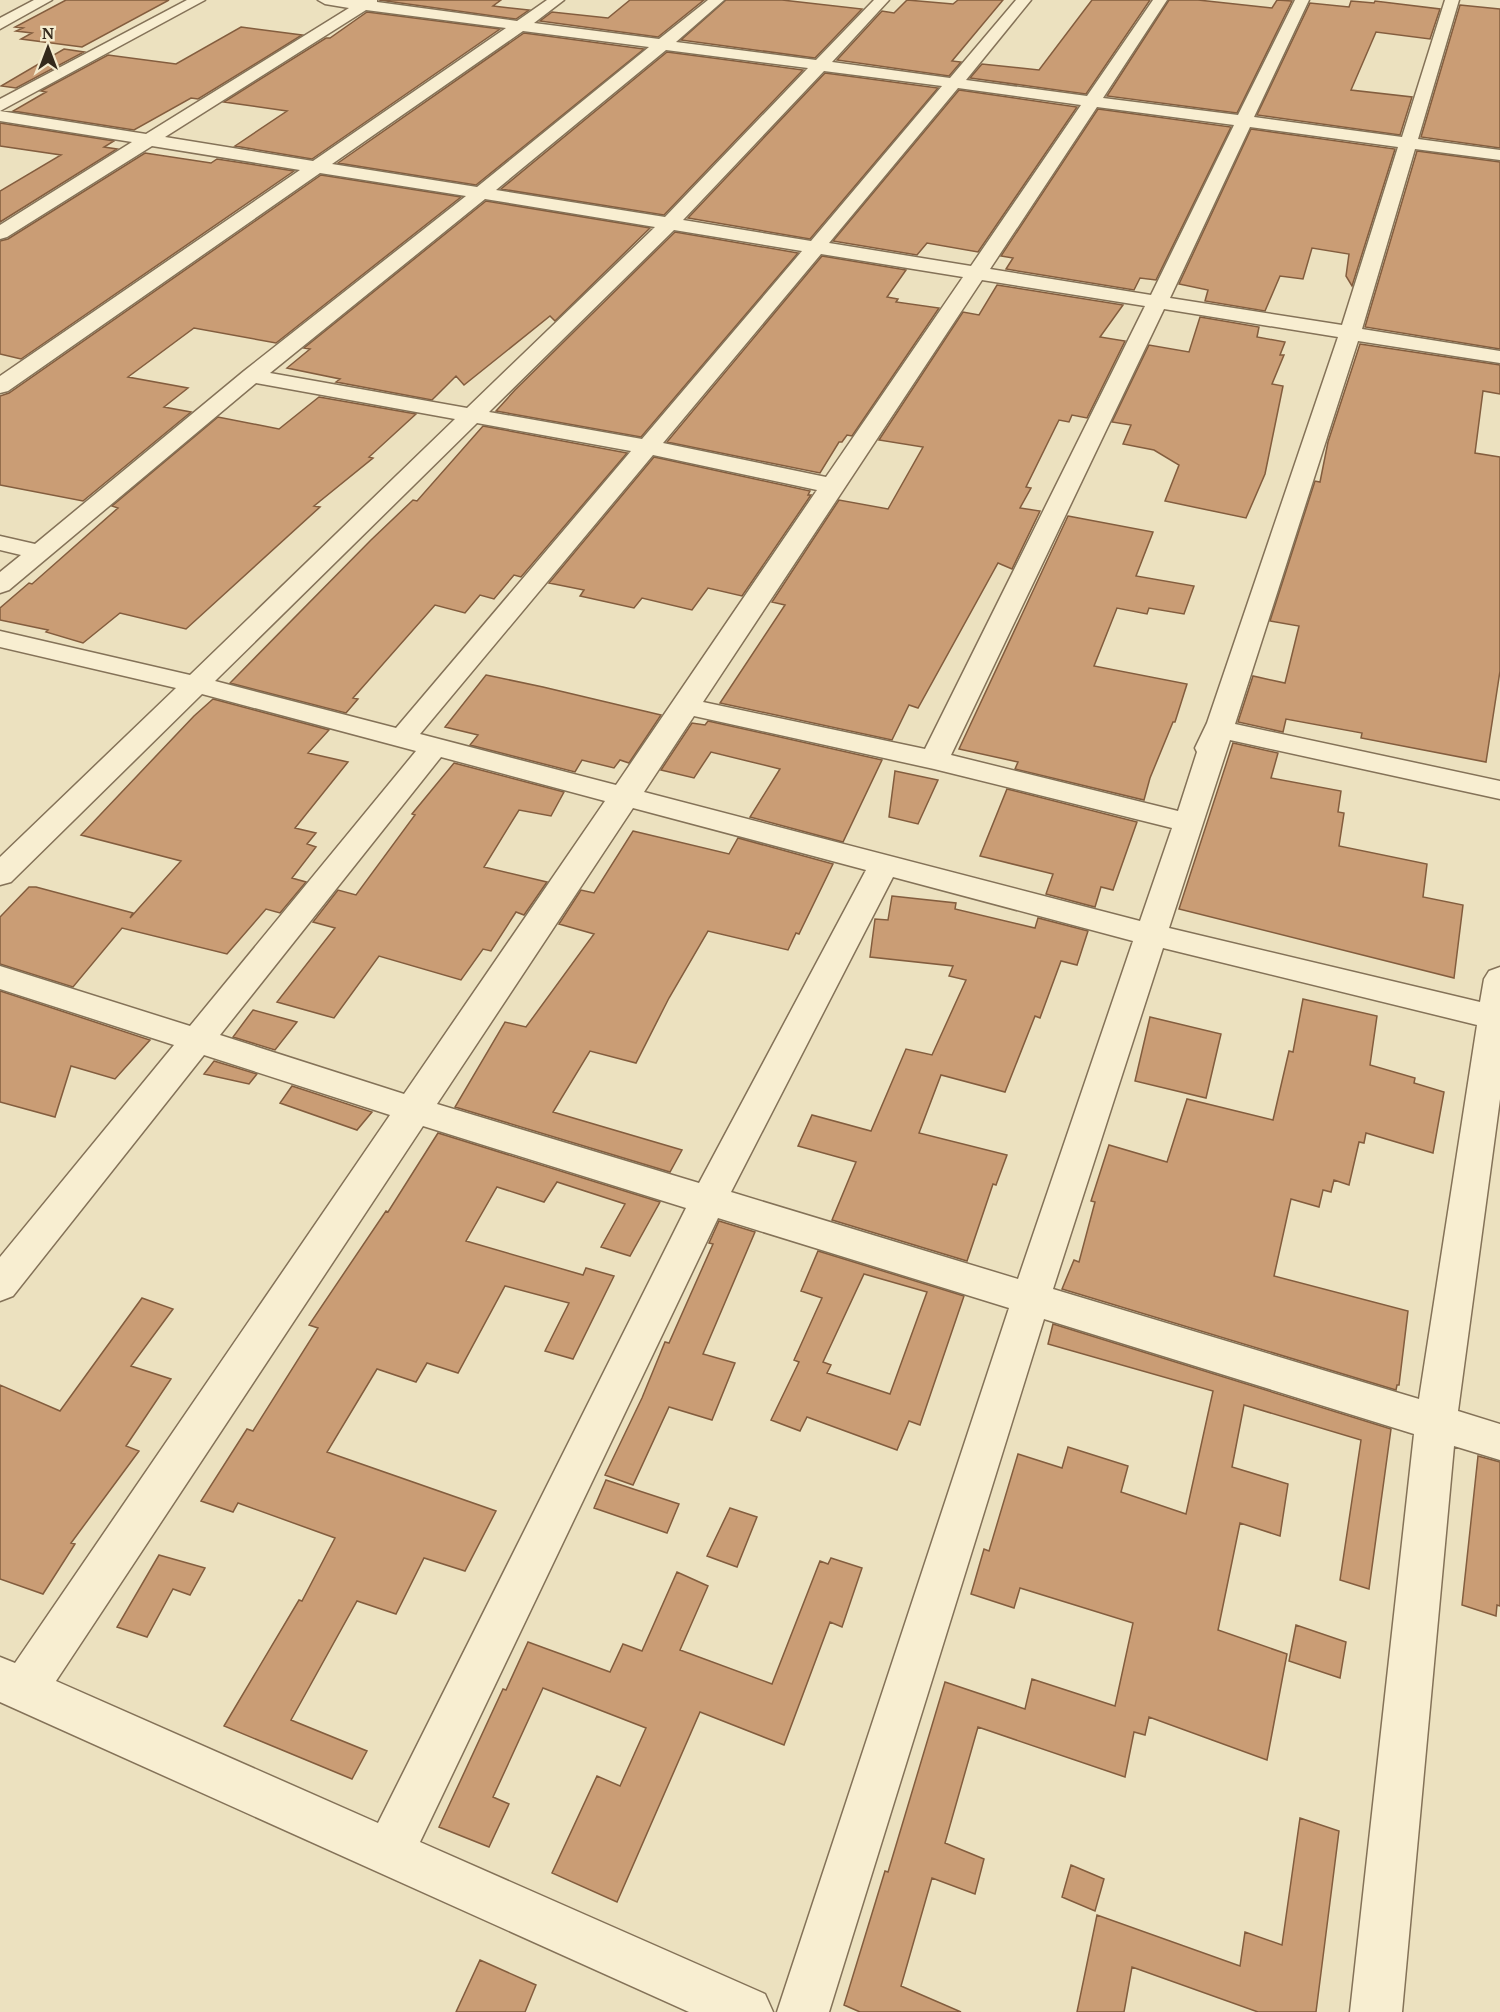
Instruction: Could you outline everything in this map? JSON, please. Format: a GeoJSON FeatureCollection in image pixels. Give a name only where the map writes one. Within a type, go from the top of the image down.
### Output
{"type":"FeatureCollection","features":[{"type":"Feature","properties":{"kind":"street"},"geometry":{"type":"LineString","coordinates":[[0,24],[45,0]]}},
{"type":"Feature","properties":{"kind":"street"},"geometry":{"type":"LineString","coordinates":[[0,106],[198,0]]}},
{"type":"Feature","properties":{"kind":"street"},"geometry":{"type":"LineString","coordinates":[[324,0],[368,3],[518,27],[1500,155]]}},
{"type":"Feature","properties":{"kind":"street"},"geometry":{"type":"LineString","coordinates":[[0,386],[557,0]]}},
{"type":"Feature","properties":{"kind":"street"},"geometry":{"type":"LineString","coordinates":[[0,585],[252,376],[480,194],[717,0]]}},
{"type":"Feature","properties":{"kind":"street"},"geometry":{"type":"LineString","coordinates":[[0,875],[668,225],[882,0]]}},
{"type":"Feature","properties":{"kind":"street"},"geometry":{"type":"LineString","coordinates":[[402,738],[1024,0]]}},
{"type":"Feature","properties":{"kind":"street"},"geometry":{"type":"LineString","coordinates":[[747,2012],[12,1684],[414,1110],[1160,0]]}},
{"type":"Feature","properties":{"kind":"street"},"geometry":{"type":"LineString","coordinates":[[934,760],[1302,0]]}},
{"type":"Feature","properties":{"kind":"street"},"geometry":{"type":"LineString","coordinates":[[803,2012],[1031,1298],[1217,729],[1350,334],[1452,0]]}},
{"type":"Feature","properties":{"kind":"street"},"geometry":{"type":"LineString","coordinates":[[0,232],[151,141],[368,3]]}},
{"type":"Feature","properties":{"kind":"street"},"geometry":{"type":"LineString","coordinates":[[0,116],[816,249],[1500,357]]}},
{"type":"Feature","properties":{"kind":"street"},"geometry":{"type":"LineString","coordinates":[[252,376],[647,447],[833,486]]}},
{"type":"Feature","properties":{"kind":"street"},"geometry":{"type":"LineString","coordinates":[[0,543],[39,552]]}},
{"type":"Feature","properties":{"kind":"street"},"geometry":{"type":"LineString","coordinates":[[0,639],[195,684],[1150,934],[1497,998],[1436,1422],[1376,2012]]}},
{"type":"Feature","properties":{"kind":"street"},"geometry":{"type":"LineString","coordinates":[[685,706],[934,760],[1181,821]]}},
{"type":"Feature","properties":{"kind":"street"},"geometry":{"type":"LineString","coordinates":[[1217,729],[1500,790]]}},
{"type":"Feature","properties":{"kind":"street"},"geometry":{"type":"LineString","coordinates":[[1150,934],[1181,821],[1217,729]]}},
{"type":"Feature","properties":{"kind":"street"},"geometry":{"type":"LineString","coordinates":[[0,1285],[434,747]]}},
{"type":"Feature","properties":{"kind":"street"},"geometry":{"type":"LineString","coordinates":[[389,1853],[709,1199],[884,864]]}},
{"type":"Feature","properties":{"kind":"street"},"geometry":{"type":"LineString","coordinates":[[0,977],[414,1110],[1500,1443]]}},
{"type":"Feature","properties":{"kind":"building"},"geometry":{"type":"Polygon","coordinates":[[[66,0],[169,0],[82,47],[21,39],[32,33],[16,31],[23,28],[15,27],[66,0]]]}},
{"type":"Feature","properties":{"kind":"building"},"geometry":{"type":"Polygon","coordinates":[[[379,0],[501,0],[493,6],[529,10],[516,19],[379,0]]]}},
{"type":"Feature","properties":{"kind":"building"},"geometry":{"type":"Polygon","coordinates":[[[630,0],[704,0],[658,37],[540,21],[552,12],[608,18],[630,0]]]}},
{"type":"Feature","properties":{"kind":"building"},"geometry":{"type":"Polygon","coordinates":[[[726,0],[782,0],[862,9],[815,58],[681,40],[726,0]]]}},
{"type":"Feature","properties":{"kind":"building"},"geometry":{"type":"Polygon","coordinates":[[[907,0],[953,4],[958,0],[1003,0],[952,61],[961,62],[949,76],[837,60],[882,11],[894,13],[907,0]]]}},
{"type":"Feature","properties":{"kind":"building"},"geometry":{"type":"Polygon","coordinates":[[[1092,0],[1150,0],[1086,94],[970,78],[982,64],[1039,70],[1092,0]]]}},
{"type":"Feature","properties":{"kind":"building"},"geometry":{"type":"Polygon","coordinates":[[[1169,0],[1198,0],[1272,8],[1277,0],[1292,1],[1237,113],[1107,96],[1169,0]]]}},
{"type":"Feature","properties":{"kind":"building"},"geometry":{"type":"Polygon","coordinates":[[[1351,1],[1374,3],[1375,1],[1440,9],[1430,39],[1376,32],[1351,90],[1412,97],[1400,135],[1257,115],[1310,3],[1349,7],[1351,1]]]}},
{"type":"Feature","properties":{"kind":"building"},"geometry":{"type":"Polygon","coordinates":[[[1460,5],[1500,9],[1500,148],[1421,137],[1460,5]]]}},
{"type":"Feature","properties":{"kind":"building"},"geometry":{"type":"Polygon","coordinates":[[[367,12],[500,29],[312,159],[235,146],[287,111],[224,102],[326,38],[330,38],[367,12]]]}},
{"type":"Feature","properties":{"kind":"building"},"geometry":{"type":"Polygon","coordinates":[[[241,27],[302,35],[198,99],[191,98],[134,130],[13,111],[46,92],[41,91],[108,55],[176,64],[241,27]]]}},
{"type":"Feature","properties":{"kind":"building"},"geometry":{"type":"Polygon","coordinates":[[[524,33],[644,49],[476,185],[338,163],[524,33]]]}},
{"type":"Feature","properties":{"kind":"building"},"geometry":{"type":"Polygon","coordinates":[[[64,49],[84,52],[16,88],[1,86],[64,49]]]}},
{"type":"Feature","properties":{"kind":"building"},"geometry":{"type":"Polygon","coordinates":[[[667,52],[803,70],[664,215],[501,189],[667,52]]]}},
{"type":"Feature","properties":{"kind":"building"},"geometry":{"type":"Polygon","coordinates":[[[825,73],[938,88],[810,239],[688,218],[825,73]]]}},
{"type":"Feature","properties":{"kind":"building"},"geometry":{"type":"Polygon","coordinates":[[[959,90],[1077,107],[978,252],[927,243],[917,255],[833,241],[959,90]]]}},
{"type":"Feature","properties":{"kind":"building"},"geometry":{"type":"Polygon","coordinates":[[[1098,109],[1231,127],[1156,280],[1140,278],[1134,290],[1006,269],[1013,258],[1001,256],[1098,109]]]}},
{"type":"Feature","properties":{"kind":"building"},"geometry":{"type":"Polygon","coordinates":[[[0,123],[114,141],[104,147],[117,149],[0,222],[0,191],[61,155],[0,146],[0,123]]]}},
{"type":"Feature","properties":{"kind":"building"},"geometry":{"type":"Polygon","coordinates":[[[1251,129],[1395,149],[1352,286],[1346,276],[1349,254],[1312,248],[1303,279],[1280,276],[1265,311],[1205,301],[1208,290],[1179,284],[1251,129]]]}},
{"type":"Feature","properties":{"kind":"building"},"geometry":{"type":"Polygon","coordinates":[[[1417,151],[1500,162],[1500,349],[1365,327],[1417,151]]]}},
{"type":"Feature","properties":{"kind":"building"},"geometry":{"type":"Polygon","coordinates":[[[145,153],[211,163],[217,159],[294,171],[21,359],[0,354],[0,241],[8,239],[145,153]]]}},
{"type":"Feature","properties":{"kind":"building"},"geometry":{"type":"Polygon","coordinates":[[[321,175],[461,197],[276,343],[194,328],[128,377],[188,388],[164,407],[191,412],[83,501],[0,485],[0,396],[9,393],[321,175]]]}},
{"type":"Feature","properties":{"kind":"building"},"geometry":{"type":"Polygon","coordinates":[[[486,201],[650,228],[555,321],[550,316],[464,385],[456,376],[432,400],[336,382],[340,379],[287,368],[310,349],[304,348],[486,201]]]}},
{"type":"Feature","properties":{"kind":"building"},"geometry":{"type":"Polygon","coordinates":[[[675,232],[798,253],[641,437],[496,411],[515,390],[675,232]]]}},
{"type":"Feature","properties":{"kind":"building"},"geometry":{"type":"Polygon","coordinates":[[[822,256],[906,270],[887,297],[898,299],[896,302],[939,308],[852,436],[847,435],[842,442],[839,442],[820,473],[667,442],[822,256]]]}},
{"type":"Feature","properties":{"kind":"building"},"geometry":{"type":"Polygon","coordinates":[[[997,285],[1123,305],[1100,337],[1125,341],[1087,418],[1072,415],[1069,422],[1059,420],[1026,487],[1031,488],[1020,508],[1040,511],[1012,569],[998,563],[918,708],[909,705],[892,740],[720,703],[785,605],[772,602],[839,500],[888,509],[923,447],[879,440],[963,312],[979,315],[997,285]]]}},
{"type":"Feature","properties":{"kind":"building"},"geometry":{"type":"Polygon","coordinates":[[[1200,317],[1259,327],[1257,337],[1285,342],[1280,355],[1284,355],[1272,384],[1283,386],[1265,474],[1246,518],[1165,501],[1179,465],[1154,450],[1123,444],[1131,425],[1112,422],[1149,345],[1189,352],[1200,317]]]}},
{"type":"Feature","properties":{"kind":"building"},"geometry":{"type":"Polygon","coordinates":[[[1360,344],[1500,365],[1500,394],[1483,391],[1475,453],[1500,457],[1500,671],[1486,762],[1361,738],[1362,733],[1286,719],[1283,732],[1238,722],[1253,676],[1285,683],[1299,626],[1270,621],[1315,481],[1320,482],[1328,442],[1360,344]]]}},
{"type":"Feature","properties":{"kind":"building"},"geometry":{"type":"Polygon","coordinates":[[[319,397],[416,414],[369,457],[373,458],[314,506],[320,507],[186,629],[120,613],[83,643],[46,632],[48,630],[0,620],[0,608],[29,583],[32,584],[118,508],[112,506],[218,417],[279,429],[319,397]]]}},
{"type":"Feature","properties":{"kind":"building"},"geometry":{"type":"Polygon","coordinates":[[[483,426],[627,453],[521,577],[514,575],[494,599],[480,595],[465,613],[435,605],[353,698],[358,699],[346,713],[230,683],[371,540],[413,500],[417,501],[483,426]]]}},
{"type":"Feature","properties":{"kind":"building"},"geometry":{"type":"Polygon","coordinates":[[[654,457],[810,491],[808,495],[811,495],[742,596],[708,588],[692,610],[642,598],[634,608],[580,596],[584,590],[549,583],[654,457]]]}},
{"type":"Feature","properties":{"kind":"building"},"geometry":{"type":"Polygon","coordinates":[[[1068,516],[1153,532],[1136,576],[1194,586],[1184,614],[1149,608],[1147,614],[1117,608],[1094,666],[1187,684],[1175,722],[1173,722],[1150,778],[1144,800],[1015,769],[1018,762],[959,749],[1068,516]]]}},
{"type":"Feature","properties":{"kind":"building"},"geometry":{"type":"Polygon","coordinates":[[[486,675],[661,715],[629,763],[620,760],[614,768],[582,760],[575,772],[470,745],[478,735],[445,727],[486,675]]]}},
{"type":"Feature","properties":{"kind":"building"},"geometry":{"type":"Polygon","coordinates":[[[213,699],[329,730],[308,753],[348,762],[295,828],[316,833],[307,844],[316,847],[292,878],[306,882],[280,913],[266,909],[227,954],[122,928],[73,987],[0,964],[0,917],[29,887],[133,913],[130,918],[181,861],[81,835],[213,699]]]}},
{"type":"Feature","properties":{"kind":"building"},"geometry":{"type":"Polygon","coordinates":[[[708,721],[882,760],[843,842],[750,817],[780,769],[711,752],[694,778],[661,770],[692,723],[705,725],[708,721]]]}},
{"type":"Feature","properties":{"kind":"building"},"geometry":{"type":"Polygon","coordinates":[[[1233,743],[1278,753],[1271,778],[1341,791],[1338,812],[1344,813],[1339,846],[1427,864],[1423,897],[1463,905],[1454,978],[1179,909],[1233,743]]]}},
{"type":"Feature","properties":{"kind":"building"},"geometry":{"type":"Polygon","coordinates":[[[454,763],[564,792],[551,816],[519,810],[484,867],[547,882],[524,915],[516,912],[491,951],[483,949],[461,980],[379,956],[334,1018],[277,1002],[335,928],[313,922],[338,890],[356,895],[415,815],[412,814],[454,763]]]}},
{"type":"Feature","properties":{"kind":"building"},"geometry":{"type":"Polygon","coordinates":[[[895,771],[938,780],[918,824],[889,817],[895,771]]]}},
{"type":"Feature","properties":{"kind":"building"},"geometry":{"type":"Polygon","coordinates":[[[1007,789],[1137,822],[1113,890],[1101,887],[1095,907],[1046,894],[1053,874],[980,856],[1007,789]]]}},
{"type":"Feature","properties":{"kind":"building"},"geometry":{"type":"Polygon","coordinates":[[[633,831],[729,854],[738,838],[833,864],[799,934],[796,933],[788,950],[708,931],[669,998],[636,1063],[590,1051],[553,1112],[682,1150],[670,1172],[455,1107],[505,1022],[526,1027],[594,934],[559,924],[581,890],[594,893],[633,831]]]}},
{"type":"Feature","properties":{"kind":"building"},"geometry":{"type":"Polygon","coordinates":[[[892,896],[956,903],[955,909],[1035,928],[1038,918],[1088,931],[1077,965],[1061,961],[1040,1018],[1035,1016],[1005,1092],[941,1075],[919,1133],[1007,1155],[996,1185],[993,1184],[967,1261],[832,1220],[856,1162],[798,1146],[812,1115],[871,1131],[906,1049],[932,1055],[966,980],[949,976],[953,966],[870,957],[875,919],[888,920],[892,896]]]}},
{"type":"Feature","properties":{"kind":"building"},"geometry":{"type":"Polygon","coordinates":[[[0,991],[150,1040],[115,1079],[71,1066],[55,1117],[0,1102],[0,991]]]}},
{"type":"Feature","properties":{"kind":"building"},"geometry":{"type":"Polygon","coordinates":[[[1303,999],[1377,1016],[1370,1065],[1415,1078],[1414,1083],[1444,1092],[1433,1153],[1366,1133],[1364,1143],[1359,1142],[1349,1185],[1334,1180],[1331,1192],[1323,1190],[1319,1207],[1291,1199],[1274,1276],[1408,1311],[1399,1385],[1396,1390],[1062,1289],[1074,1260],[1079,1262],[1095,1202],[1091,1201],[1109,1145],[1167,1162],[1187,1099],[1273,1120],[1289,1051],[1293,1052],[1303,999]]]}},
{"type":"Feature","properties":{"kind":"building"},"geometry":{"type":"Polygon","coordinates":[[[253,1010],[297,1022],[275,1050],[233,1037],[253,1010]]]}},
{"type":"Feature","properties":{"kind":"building"},"geometry":{"type":"Polygon","coordinates":[[[1150,1017],[1221,1034],[1206,1098],[1135,1081],[1150,1017]]]}},
{"type":"Feature","properties":{"kind":"building"},"geometry":{"type":"Polygon","coordinates":[[[214,1061],[257,1074],[249,1084],[204,1074],[214,1061]]]}},
{"type":"Feature","properties":{"kind":"building"},"geometry":{"type":"Polygon","coordinates":[[[292,1086],[372,1112],[357,1130],[280,1103],[292,1086]]]}},
{"type":"Feature","properties":{"kind":"building"},"geometry":{"type":"Polygon","coordinates":[[[438,1133],[660,1202],[630,1256],[601,1247],[625,1204],[557,1182],[544,1202],[497,1187],[466,1241],[583,1275],[586,1268],[614,1276],[573,1359],[545,1351],[569,1303],[505,1286],[458,1373],[427,1363],[416,1382],[377,1369],[327,1452],[496,1511],[465,1571],[424,1558],[396,1614],[357,1601],[291,1720],[367,1751],[352,1779],[224,1726],[299,1600],[302,1601],[335,1538],[238,1503],[233,1512],[201,1501],[247,1429],[253,1431],[318,1328],[309,1325],[386,1211],[388,1212],[438,1133]]]}},
{"type":"Feature","properties":{"kind":"building"},"geometry":{"type":"Polygon","coordinates":[[[719,1221],[755,1232],[703,1354],[735,1363],[712,1420],[669,1407],[633,1485],[605,1475],[642,1398],[665,1342],[669,1343],[713,1244],[709,1243],[719,1221]]]}},
{"type":"Feature","properties":{"kind":"building"},"geometry":{"type":"Polygon","coordinates":[[[818,1251],[964,1296],[920,1425],[909,1421],[897,1450],[807,1417],[800,1431],[771,1420],[799,1362],[794,1360],[822,1298],[801,1291],[818,1251]],[[864,1274],[823,1362],[831,1365],[827,1373],[890,1394],[927,1292],[864,1274]]]}},
{"type":"Feature","properties":{"kind":"building"},"geometry":{"type":"Polygon","coordinates":[[[142,1298],[173,1309],[131,1366],[171,1379],[126,1446],[139,1451],[71,1543],[75,1544],[43,1594],[0,1579],[0,1385],[60,1411],[142,1298]]]}},
{"type":"Feature","properties":{"kind":"building"},"geometry":{"type":"Polygon","coordinates":[[[1053,1324],[1391,1429],[1369,1589],[1340,1580],[1361,1440],[1244,1405],[1232,1467],[1288,1484],[1280,1536],[1240,1523],[1218,1630],[1287,1654],[1267,1760],[1149,1717],[1145,1735],[1134,1732],[1125,1777],[978,1727],[945,1843],[984,1859],[975,1894],[932,1878],[901,1986],[961,2012],[860,2012],[844,2005],[885,1871],[888,1872],[945,1682],[1025,1709],[1032,1679],[1115,1706],[1133,1623],[1020,1588],[1014,1608],[971,1594],[984,1549],[989,1551],[1018,1454],[1062,1468],[1068,1447],[1128,1466],[1121,1492],[1186,1514],[1213,1391],[1048,1344],[1053,1324]]]}},
{"type":"Feature","properties":{"kind":"building"},"geometry":{"type":"Polygon","coordinates":[[[1478,1456],[1500,1462],[1500,1606],[1497,1605],[1496,1616],[1462,1605],[1478,1456]]]}},
{"type":"Feature","properties":{"kind":"building"},"geometry":{"type":"Polygon","coordinates":[[[606,1480],[679,1504],[667,1533],[594,1508],[606,1480]]]}},
{"type":"Feature","properties":{"kind":"building"},"geometry":{"type":"Polygon","coordinates":[[[730,1508],[757,1517],[737,1567],[707,1556],[730,1508]]]}},
{"type":"Feature","properties":{"kind":"building"},"geometry":{"type":"Polygon","coordinates":[[[159,1555],[205,1568],[190,1595],[173,1589],[147,1637],[117,1627],[159,1555]]]}},
{"type":"Feature","properties":{"kind":"building"},"geometry":{"type":"Polygon","coordinates":[[[831,1558],[862,1568],[842,1627],[830,1622],[784,1745],[700,1712],[617,1902],[552,1873],[597,1776],[620,1786],[646,1728],[543,1688],[493,1797],[509,1804],[489,1847],[439,1827],[503,1689],[506,1690],[528,1642],[610,1672],[623,1644],[642,1651],[677,1572],[708,1586],[680,1650],[772,1684],[820,1561],[828,1564],[831,1558]]]}},
{"type":"Feature","properties":{"kind":"building"},"geometry":{"type":"Polygon","coordinates":[[[1296,1625],[1346,1642],[1340,1678],[1289,1661],[1296,1625]]]}},
{"type":"Feature","properties":{"kind":"building"},"geometry":{"type":"Polygon","coordinates":[[[1300,1818],[1339,1831],[1316,2012],[1258,2012],[1132,1967],[1124,2012],[1077,2012],[1097,1915],[1240,1966],[1245,1932],[1282,1945],[1300,1818]]]}},
{"type":"Feature","properties":{"kind":"building"},"geometry":{"type":"Polygon","coordinates":[[[1071,1865],[1104,1879],[1095,1911],[1062,1897],[1071,1865]]]}},
{"type":"Feature","properties":{"kind":"building"},"geometry":{"type":"Polygon","coordinates":[[[480,1960],[536,1985],[525,2012],[456,2012],[480,1960]]]}}]}
